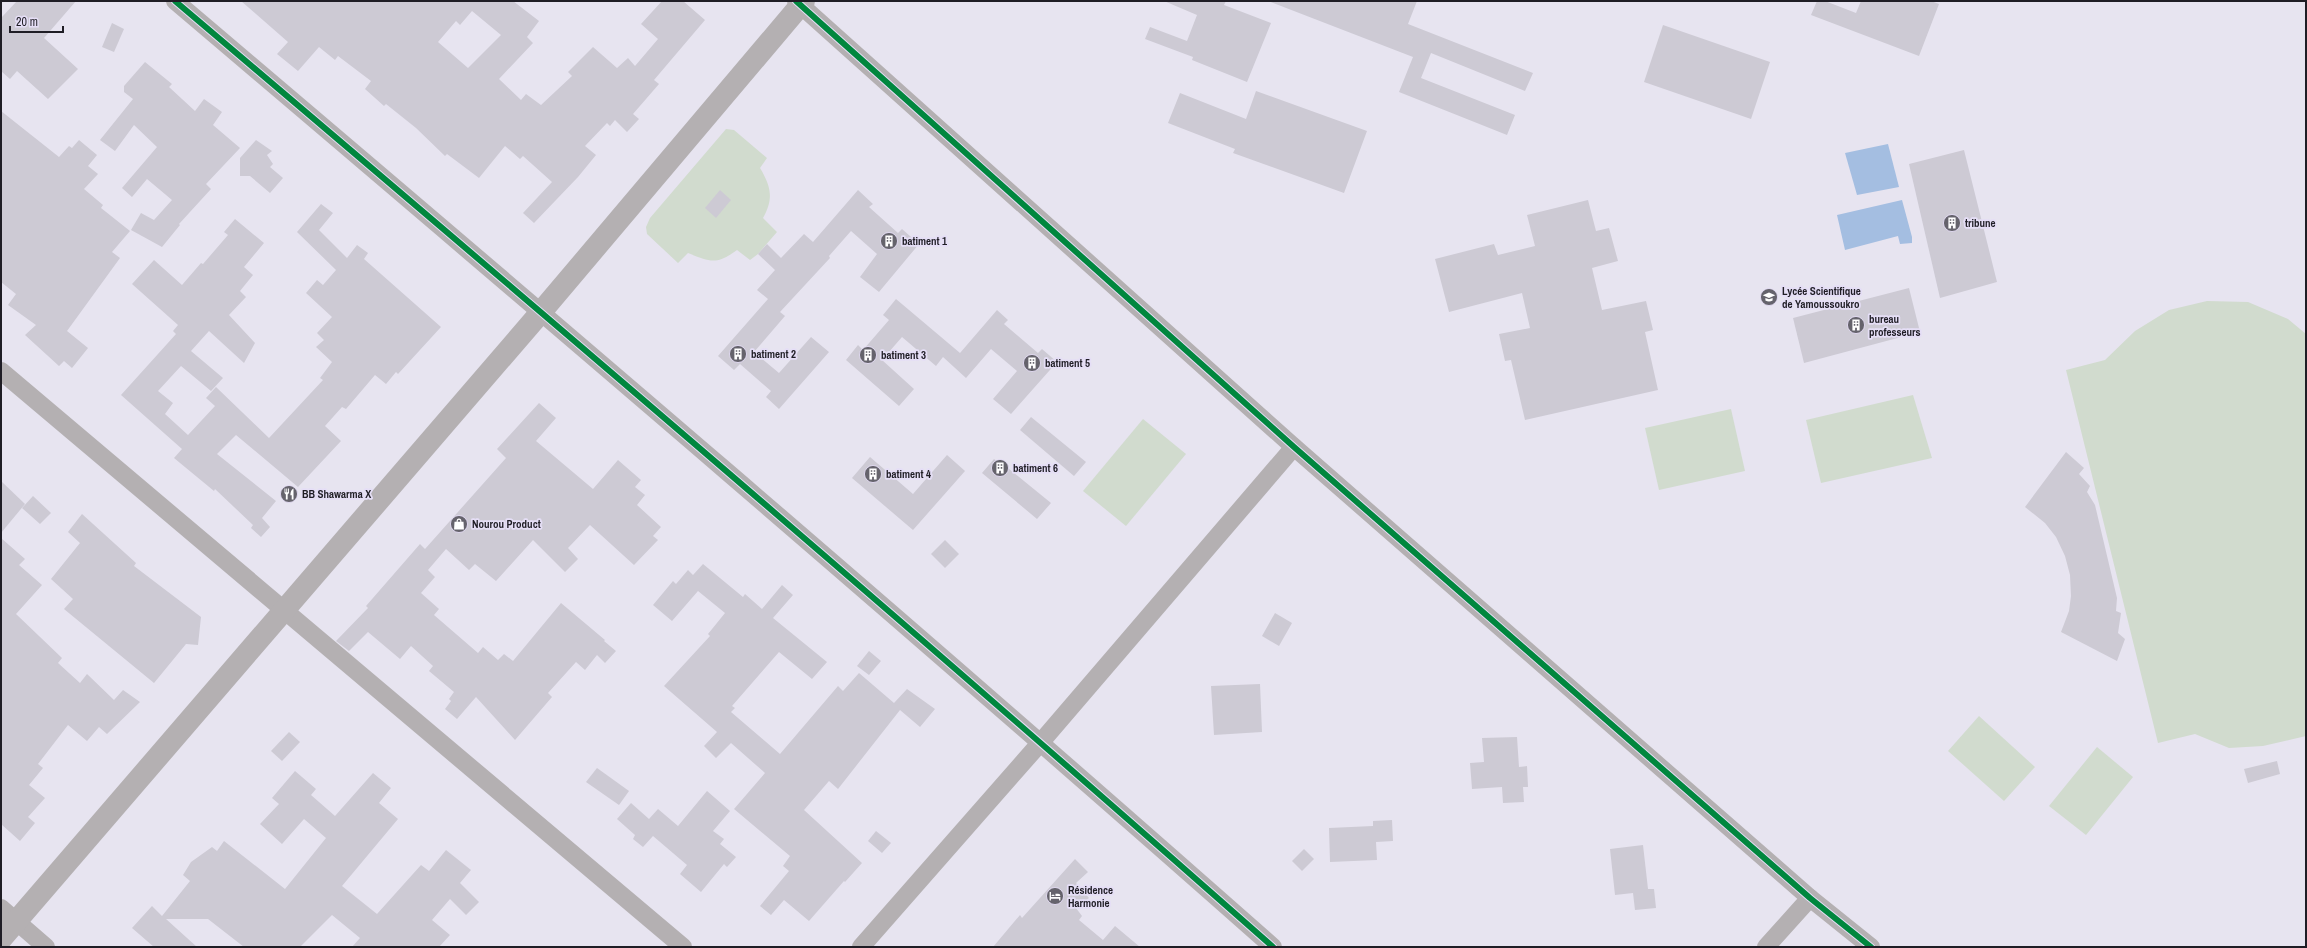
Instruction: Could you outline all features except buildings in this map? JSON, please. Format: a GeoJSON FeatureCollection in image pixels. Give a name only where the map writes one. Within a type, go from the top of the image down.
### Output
{"type":"FeatureCollection","features":[{"type":"Feature","properties":{"kind":"street"},"geometry":{"type":"LineString","coordinates":[[175,1],[541,312],[1041,742],[1273,947]]}},
{"type":"Feature","properties":{"kind":"street"},"geometry":{"type":"LineString","coordinates":[[1,939],[8,915],[284,610],[541,312],[800,2],[1294,447],[1810,898],[1871,947]]}},
{"type":"Feature","properties":{"kind":"street"},"geometry":{"type":"LineString","coordinates":[[1,371],[683,947]]}},
{"type":"Feature","properties":{"kind":"street"},"geometry":{"type":"LineString","coordinates":[[861,947],[1041,742],[1294,447]]}},
{"type":"Feature","properties":{"kind":"street"},"geometry":{"type":"LineString","coordinates":[[1766,947],[1810,898]]}},
{"type":"Feature","properties":{"kind":"street"},"geometry":{"type":"LineString","coordinates":[[8,915],[46,947]]}},
{"type":"Feature","properties":{"kind":"shaded area"},"geometry":{"type":"Polygon","coordinates":[[[726,129],[734,130],[767,158],[760,168],[767,181],[770,193],[769,205],[763,218],[777,232],[758,254],[750,260],[737,250],[719,260],[708,260],[688,253],[678,263],[647,234],[646,227],[650,218],[726,129]]]}},
{"type":"Feature","properties":{"kind":"shaded area"},"geometry":{"type":"Polygon","coordinates":[[[2207,301],[2248,302],[2288,319],[2306,334],[2306,736],[2263,746],[2229,748],[2195,734],[2158,743],[2066,370],[2105,360],[2135,331],[2169,310],[2207,301]]]}},
{"type":"Feature","properties":{"kind":"shaded area"},"geometry":{"type":"Polygon","coordinates":[[[1913,395],[1932,458],[1821,483],[1806,420],[1913,395]]]}},
{"type":"Feature","properties":{"kind":"shaded area"},"geometry":{"type":"Polygon","coordinates":[[[1731,409],[1745,471],[1659,490],[1645,428],[1731,409]]]}},
{"type":"Feature","properties":{"kind":"shaded area"},"geometry":{"type":"Polygon","coordinates":[[[1143,419],[1186,454],[1126,526],[1083,491],[1143,419]]]}},
{"type":"Feature","properties":{"kind":"shaded area"},"geometry":{"type":"Polygon","coordinates":[[[1979,716],[2035,767],[2004,801],[1948,751],[1979,716]]]}},
{"type":"Feature","properties":{"kind":"shaded area"},"geometry":{"type":"Polygon","coordinates":[[[2097,747],[2133,777],[2086,835],[2049,806],[2097,747]]]}},
{"type":"Feature","properties":{"kind":"water"},"geometry":{"type":"Polygon","coordinates":[[[1888,144],[1899,187],[1857,195],[1845,153],[1888,144]]]}},
{"type":"Feature","properties":{"kind":"water"},"geometry":{"type":"Polygon","coordinates":[[[1902,200],[1912,237],[1912,243],[1900,244],[1898,236],[1845,250],[1837,215],[1902,200]]]}},
{"type":"Feature","properties":{"kind":"cycle path"},"geometry":{"type":"LineString","coordinates":[[175,1],[727,471],[1001,708],[1273,947]]}},
{"type":"Feature","properties":{"kind":"cycle path"},"geometry":{"type":"LineString","coordinates":[[796,1],[1294,447],[1810,898],[1871,947]]}},
{"type":"Feature","properties":{"kind":"place","name":"tribune"},"geometry":{"type":"Point","coordinates":[1952,223]}},
{"type":"Feature","properties":{"kind":"place","name":"batiment 1"},"geometry":{"type":"Point","coordinates":[889,241]}},
{"type":"Feature","properties":{"kind":"place","name":"Lycée Scientifique de Yamoussoukro"},"geometry":{"type":"Point","coordinates":[1769,297]}},
{"type":"Feature","properties":{"kind":"place","name":"bureau professeurs"},"geometry":{"type":"Point","coordinates":[1856,325]}},
{"type":"Feature","properties":{"kind":"place","name":"batiment 2"},"geometry":{"type":"Point","coordinates":[738,354]}},
{"type":"Feature","properties":{"kind":"place","name":"batiment 3"},"geometry":{"type":"Point","coordinates":[868,355]}},
{"type":"Feature","properties":{"kind":"place","name":"batiment 5"},"geometry":{"type":"Point","coordinates":[1032,363]}},
{"type":"Feature","properties":{"kind":"place","name":"batiment 6"},"geometry":{"type":"Point","coordinates":[1000,468]}},
{"type":"Feature","properties":{"kind":"place","name":"batiment 4"},"geometry":{"type":"Point","coordinates":[873,474]}},
{"type":"Feature","properties":{"kind":"place","name":"BB Shawarma X"},"geometry":{"type":"Point","coordinates":[289,494]}},
{"type":"Feature","properties":{"kind":"place","name":"Nourou Product"},"geometry":{"type":"Point","coordinates":[459,524]}},
{"type":"Feature","properties":{"kind":"place","name":"Résidence Harmonie"},"geometry":{"type":"Point","coordinates":[1055,896]}}]}
